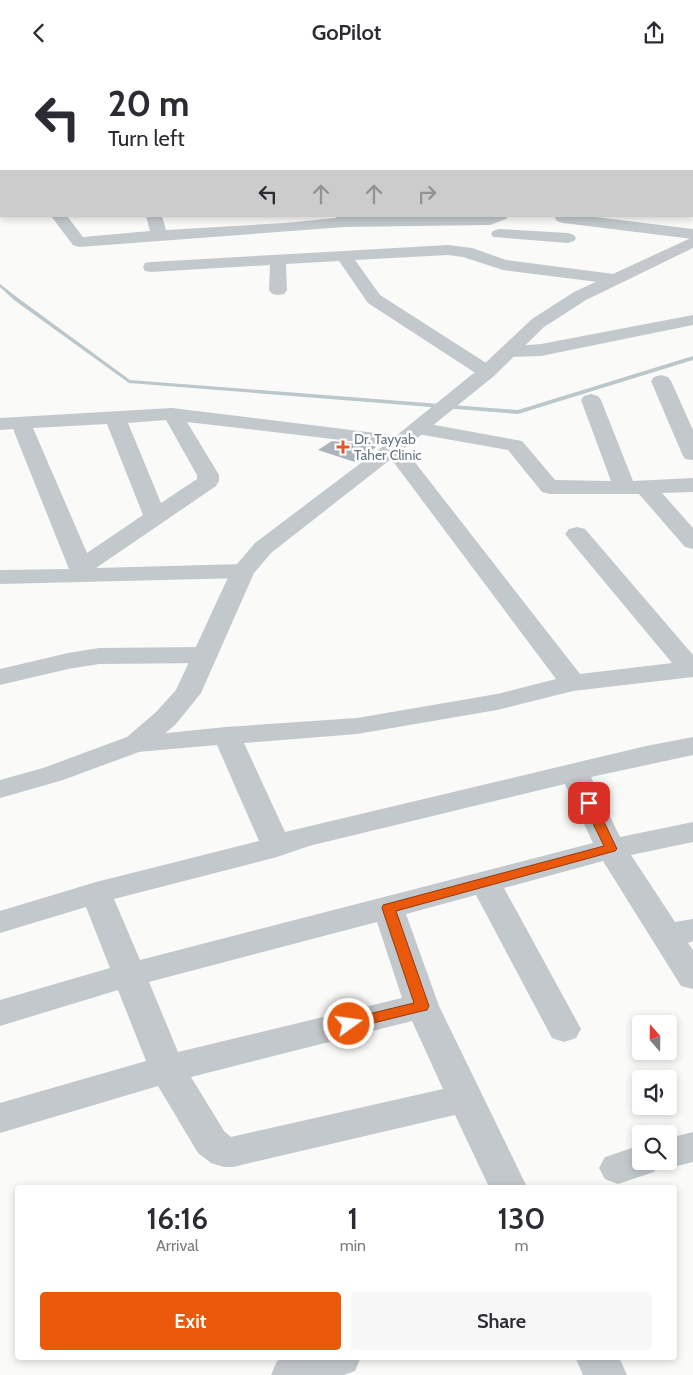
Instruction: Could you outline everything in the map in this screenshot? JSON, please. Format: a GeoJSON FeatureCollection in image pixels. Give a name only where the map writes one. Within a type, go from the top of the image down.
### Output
{"type":"FeatureCollection","features":[{"type":"Feature","properties":{"kind":"street"},"geometry":{"type":"LineString","coordinates":[[60,217],[79,242],[344,219],[432,221],[568,238]]}},
{"type":"Feature","properties":{"kind":"street"},"geometry":{"type":"LineString","coordinates":[[154,217],[159,235]]}},
{"type":"Feature","properties":{"kind":"street"},"geometry":{"type":"LineString","coordinates":[[563,218],[693,234]]}},
{"type":"Feature","properties":{"kind":"street"},"geometry":{"type":"LineString","coordinates":[[308,221],[374,299],[486,372]]}},
{"type":"Feature","properties":{"kind":"street"},"geometry":{"type":"LineString","coordinates":[[400,221],[405,252]]}},
{"type":"Feature","properties":{"kind":"street"},"geometry":{"type":"LineString","coordinates":[[432,221],[442,250]]}},
{"type":"Feature","properties":{"kind":"street"},"geometry":{"type":"LineString","coordinates":[[137,743],[166,718],[188,693],[243,571],[263,548],[462,393],[538,323],[614,279],[693,242]]}},
{"type":"Feature","properties":{"kind":"street"},"geometry":{"type":"LineString","coordinates":[[151,267],[458,250],[503,265],[614,279]]}},
{"type":"Feature","properties":{"kind":"street"},"geometry":{"type":"LineString","coordinates":[[278,260],[278,291]]}},
{"type":"Feature","properties":{"kind":"street"},"geometry":{"type":"LineString","coordinates":[[509,351],[541,350],[693,320]]}},
{"type":"Feature","properties":{"kind":"street"},"geometry":{"type":"LineString","coordinates":[[661,381],[693,454]]}},
{"type":"Feature","properties":{"kind":"street"},"geometry":{"type":"LineString","coordinates":[[591,400],[635,487],[693,542]]}},
{"type":"Feature","properties":{"kind":"street"},"geometry":{"type":"LineString","coordinates":[[82,572],[155,517],[208,481],[209,478],[172,414]]}},
{"type":"Feature","properties":{"kind":"street"},"geometry":{"type":"LineString","coordinates":[[82,572],[11,423],[172,414],[410,434],[515,445],[544,483],[550,487],[693,485]]}},
{"type":"Feature","properties":{"kind":"street"},"geometry":{"type":"LineString","coordinates":[[115,417],[155,517]]}},
{"type":"Feature","properties":{"kind":"street"},"geometry":{"type":"LineString","coordinates":[[410,434],[573,683]]}},
{"type":"Feature","properties":{"kind":"street"},"geometry":{"type":"LineString","coordinates":[[577,534],[692,669]]}},
{"type":"Feature","properties":{"kind":"street"},"geometry":{"type":"LineString","coordinates":[[0,577],[82,572],[243,571]]}},
{"type":"Feature","properties":{"kind":"street"},"geometry":{"type":"LineString","coordinates":[[0,677],[84,658],[205,655]]}},
{"type":"Feature","properties":{"kind":"street"},"geometry":{"type":"LineString","coordinates":[[0,789],[53,774],[137,743],[357,726],[497,702],[573,683],[692,669]]}},
{"type":"Feature","properties":{"kind":"street"},"geometry":{"type":"LineString","coordinates":[[226,735],[277,847]]}},
{"type":"Feature","properties":{"kind":"street"},"geometry":{"type":"LineString","coordinates":[[0,921],[96,893],[277,847],[300,838],[693,746]]}},
{"type":"Feature","properties":{"kind":"street"},"geometry":{"type":"LineString","coordinates":[[574,773],[611,849],[680,933],[693,977]]}},
{"type":"Feature","properties":{"kind":"street"},"geometry":{"type":"LineString","coordinates":[[0,1013],[128,975],[611,849],[693,832]]}},
{"type":"Feature","properties":{"kind":"street"},"geometry":{"type":"LineString","coordinates":[[485,882],[564,1029]]}},
{"type":"Feature","properties":{"kind":"street"},"geometry":{"type":"LineString","coordinates":[[96,893],[167,1069],[211,1142],[224,1152],[233,1152],[465,1098]]}},
{"type":"Feature","properties":{"kind":"street"},"geometry":{"type":"LineString","coordinates":[[388,908],[422,1006],[507,1185]]}},
{"type":"Feature","properties":{"kind":"street"},"geometry":{"type":"LineString","coordinates":[[0,1117],[167,1069],[422,1006]]}},
{"type":"Feature","properties":{"kind":"street"},"geometry":{"type":"LineString","coordinates":[[677,1151],[693,1147]]}},
{"type":"Feature","properties":{"kind":"street"},"geometry":{"type":"LineString","coordinates":[[292,1375],[332,1360]]}},
{"type":"Feature","properties":{"kind":"street"},"geometry":{"type":"LineString","coordinates":[[598,1360],[606,1375]]}},
{"type":"Feature","properties":{"kind":"building"},"geometry":{"type":"Polygon","coordinates":[[[332,441],[376,447],[355,462],[318,450],[332,441]]]}},
{"type":"Feature","properties":{"kind":"waterway"},"geometry":{"type":"LineString","coordinates":[[0,285],[16,299],[129,381],[518,412],[693,358]]}},
{"type":"Feature","properties":{"kind":"place","name":"Dr. Tayyab Taher Clinic"},"geometry":{"type":"Point","coordinates":[343,447]}},
{"type":"Feature","properties":{"kind":"route"},"geometry":{"type":"LineString","coordinates":[[349,1024],[422,1006],[388,908],[611,849],[589,803]]}}]}
